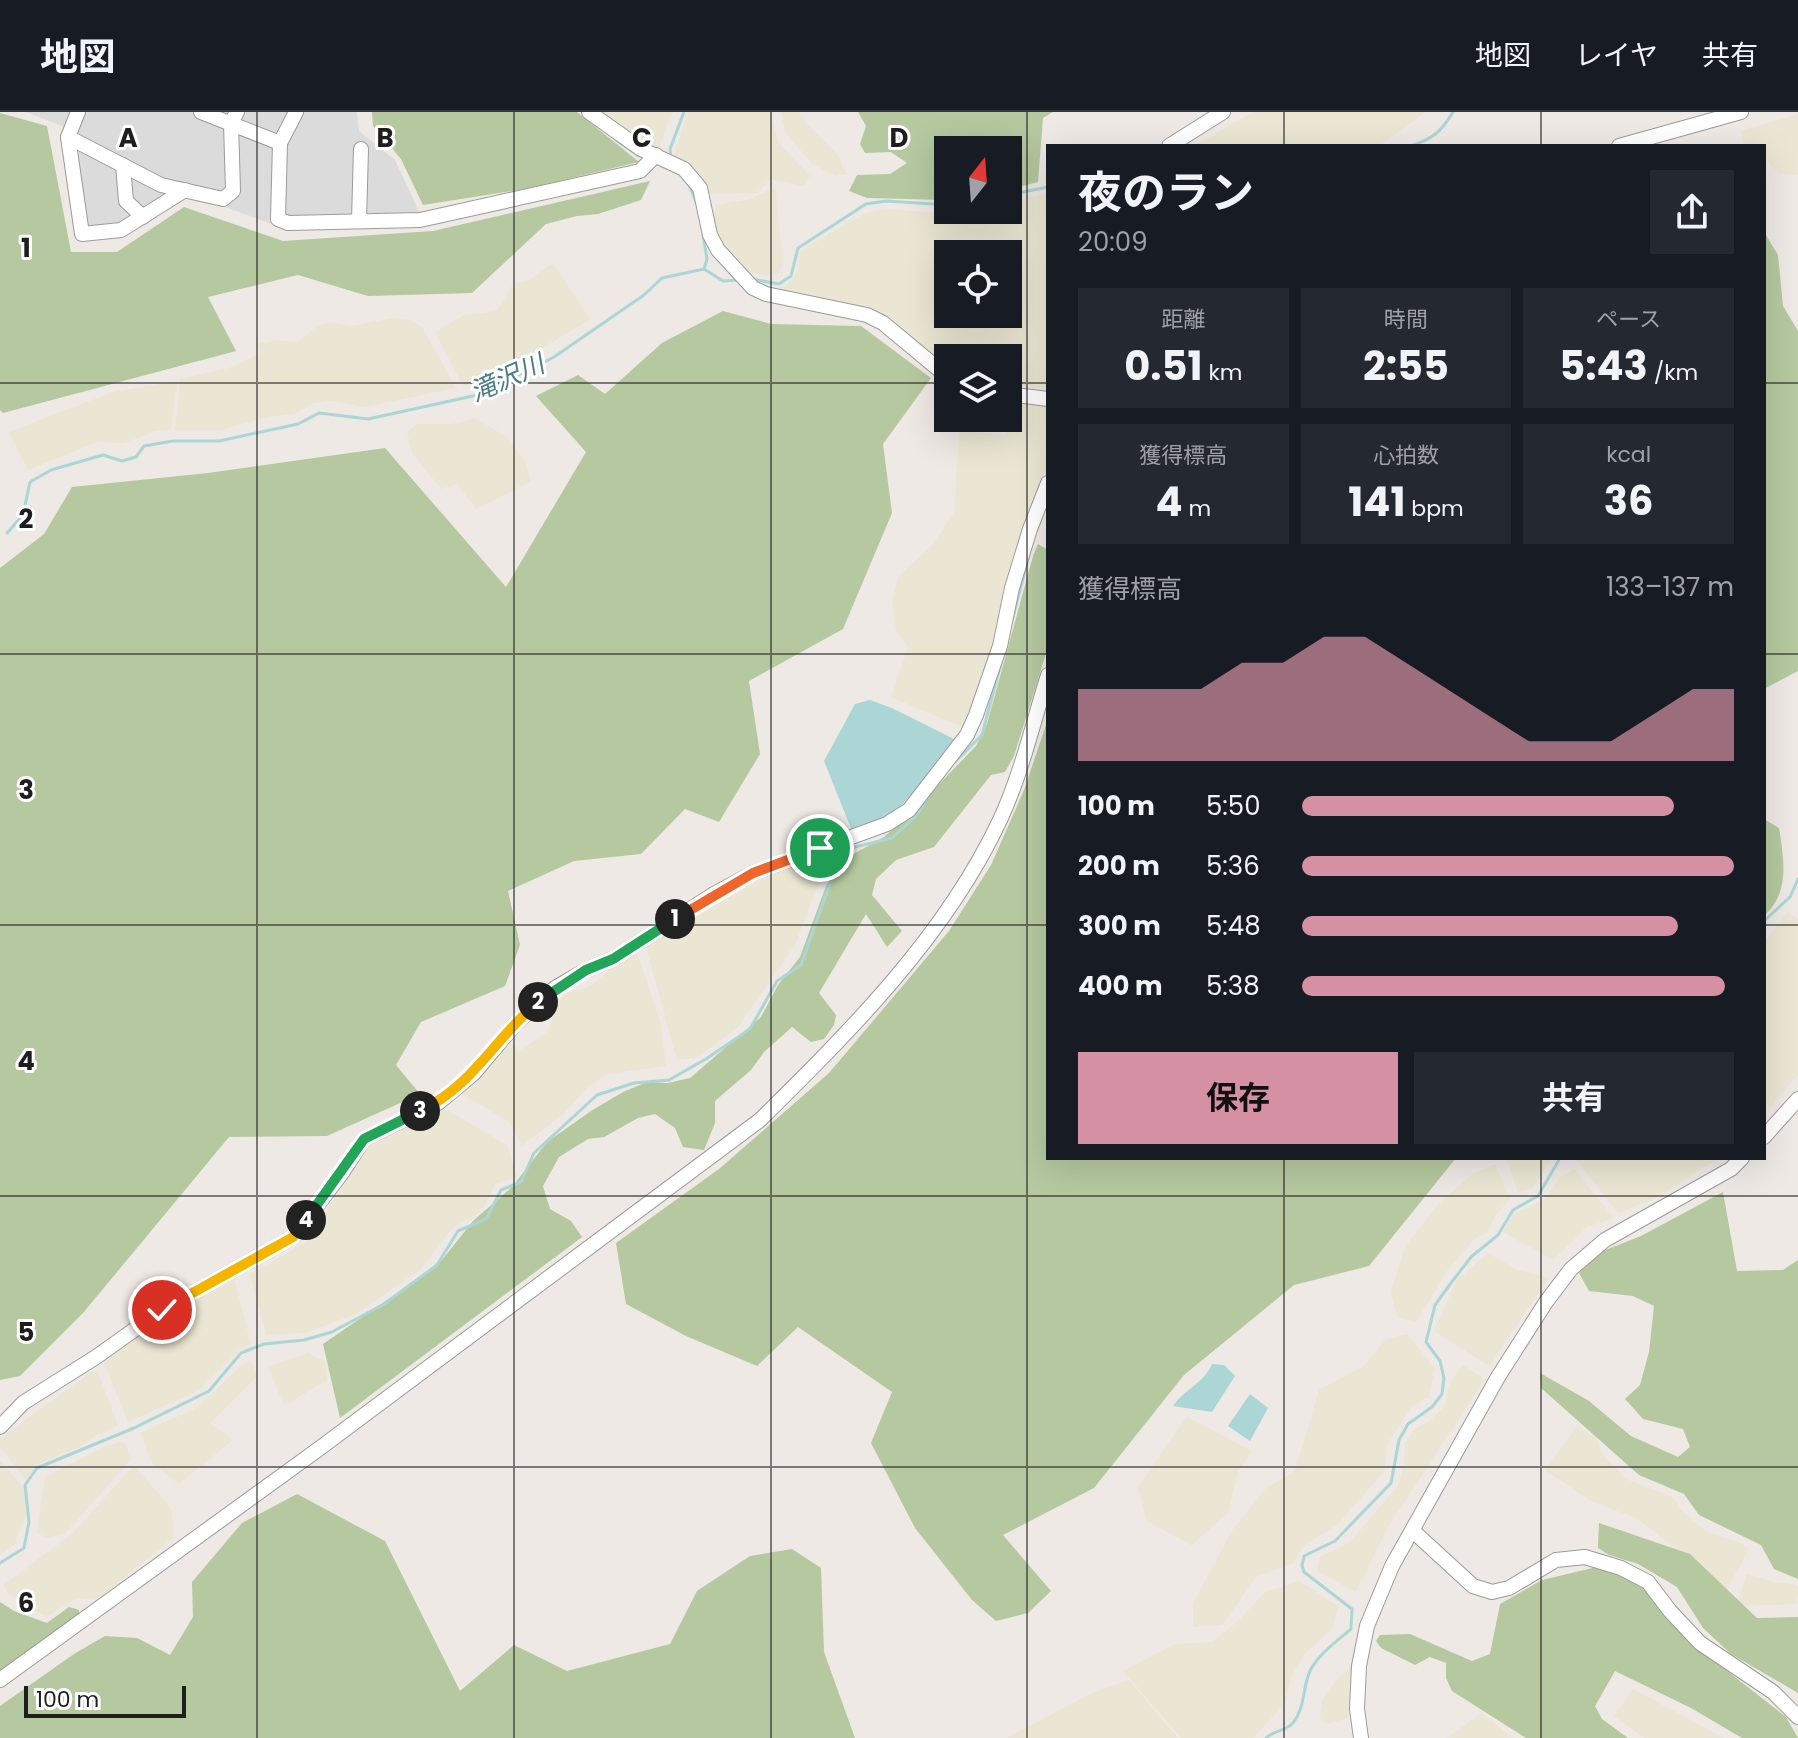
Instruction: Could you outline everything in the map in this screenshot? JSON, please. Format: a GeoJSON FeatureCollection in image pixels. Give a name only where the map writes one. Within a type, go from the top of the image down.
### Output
{"type":"FeatureCollection","features":[{"type":"Feature","properties":{"kind":"street"},"geometry":{"type":"LineString","coordinates":[[78,112],[68,137],[82,234],[121,230],[185,190]]}},
{"type":"Feature","properties":{"kind":"street"},"geometry":{"type":"LineString","coordinates":[[201,112],[234,118],[280,143]]}},
{"type":"Feature","properties":{"kind":"street"},"geometry":{"type":"LineString","coordinates":[[296,112],[280,143],[278,219],[288,223],[420,220],[640,171],[656,155]]}},
{"type":"Feature","properties":{"kind":"street"},"geometry":{"type":"LineString","coordinates":[[589,112],[617,134],[684,169],[700,188],[710,235],[718,250],[753,288],[766,294],[867,315],[883,323],[934,365]]}},
{"type":"Feature","properties":{"kind":"street"},"geometry":{"type":"LineString","coordinates":[[1172,144],[1223,112]]}},
{"type":"Feature","properties":{"kind":"street"},"geometry":{"type":"LineString","coordinates":[[1626,144],[1741,112]]}},
{"type":"Feature","properties":{"kind":"street"},"geometry":{"type":"LineString","coordinates":[[68,137],[161,185],[223,199],[233,191],[234,118]]}},
{"type":"Feature","properties":{"kind":"street"},"geometry":{"type":"LineString","coordinates":[[359,221],[361,149]]}},
{"type":"Feature","properties":{"kind":"street"},"geometry":{"type":"LineString","coordinates":[[123,165],[126,201],[143,217]]}},
{"type":"Feature","properties":{"kind":"street"},"geometry":{"type":"LineString","coordinates":[[1022,396],[1046,399]]}},
{"type":"Feature","properties":{"kind":"street"},"geometry":{"type":"LineString","coordinates":[[0,1427],[23,1403],[162,1310],[293,1237],[364,1139],[438,1103],[474,1073],[516,1023],[555,988],[613,959],[714,894],[753,873],[887,824],[909,810],[967,735],[976,715],[1000,646],[1012,588],[1030,529],[1046,488]]}},
{"type":"Feature","properties":{"kind":"street"},"geometry":{"type":"LineString","coordinates":[[0,1680],[320,1448],[760,1120],[821,1060],[935,928],[1000,820],[1046,682]]}},
{"type":"Feature","properties":{"kind":"street"},"geometry":{"type":"LineString","coordinates":[[1766,1135],[1798,1099]]}},
{"type":"Feature","properties":{"kind":"street"},"geometry":{"type":"LineString","coordinates":[[1361,1738],[1357,1709],[1359,1666],[1367,1626],[1392,1566],[1498,1377],[1546,1302],[1571,1269],[1605,1240],[1731,1169],[1740,1160]]}},
{"type":"Feature","properties":{"kind":"street"},"geometry":{"type":"LineString","coordinates":[[1413,1531],[1473,1586],[1492,1592],[1509,1588],[1556,1560],[1585,1557],[1621,1568],[1648,1582],[1700,1643],[1773,1692],[1798,1717]]}},
{"type":"Feature","properties":{"kind":"shaded area"},"geometry":{"type":"Polygon","coordinates":[[[26,112],[357,112],[359,131],[395,160],[424,222],[288,230],[220,205],[188,197],[120,238],[77,241],[62,126],[26,112]]]}},
{"type":"Feature","properties":{"kind":"shaded area"},"geometry":{"type":"Polygon","coordinates":[[[598,112],[672,112],[659,147],[654,149],[598,112]]]}},
{"type":"Feature","properties":{"kind":"shaded area"},"geometry":{"type":"Polygon","coordinates":[[[688,112],[771,112],[778,142],[810,176],[803,186],[771,179],[757,193],[708,194],[690,166],[674,156],[688,112]]]}},
{"type":"Feature","properties":{"kind":"shaded area"},"geometry":{"type":"Polygon","coordinates":[[[781,112],[800,112],[805,122],[837,154],[846,174],[835,176],[811,163],[786,133],[781,112]]]}},
{"type":"Feature","properties":{"kind":"shaded area"},"geometry":{"type":"Polygon","coordinates":[[[1253,112],[1426,112],[1382,144],[1197,144],[1253,112]]]}},
{"type":"Feature","properties":{"kind":"shaded area"},"geometry":{"type":"Polygon","coordinates":[[[1798,114],[1798,175],[1780,174],[1766,160],[1766,144],[1743,144],[1741,131],[1798,114]]]}},
{"type":"Feature","properties":{"kind":"shaded area"},"geometry":{"type":"Polygon","coordinates":[[[774,188],[783,264],[778,274],[761,275],[745,271],[720,247],[713,218],[716,205],[750,199],[774,188]]]}},
{"type":"Feature","properties":{"kind":"shaded area"},"geometry":{"type":"Polygon","coordinates":[[[1046,194],[1046,389],[1022,386],[1022,344],[934,344],[934,358],[878,312],[863,306],[773,292],[787,285],[798,270],[800,251],[863,214],[885,209],[934,212],[934,224],[1022,224],[1022,200],[1046,194]]]}},
{"type":"Feature","properties":{"kind":"shaded area"},"geometry":{"type":"Polygon","coordinates":[[[553,263],[590,319],[500,374],[463,386],[435,332],[464,315],[497,311],[513,284],[529,280],[553,263]]]}},
{"type":"Feature","properties":{"kind":"shaded area"},"geometry":{"type":"Polygon","coordinates":[[[393,318],[411,320],[422,327],[456,388],[364,407],[331,401],[314,403],[297,413],[263,418],[222,430],[175,430],[180,379],[229,368],[260,353],[258,344],[277,340],[298,342],[317,326],[330,322],[351,326],[393,318]]]}},
{"type":"Feature","properties":{"kind":"shaded area"},"geometry":{"type":"Polygon","coordinates":[[[177,381],[171,430],[156,431],[124,443],[98,442],[28,470],[9,432],[113,392],[177,381]]]}},
{"type":"Feature","properties":{"kind":"shaded area"},"geometry":{"type":"Polygon","coordinates":[[[1022,400],[1046,403],[1046,481],[1028,528],[996,648],[968,726],[960,726],[891,697],[908,647],[896,631],[892,602],[898,577],[932,545],[954,513],[959,432],[1006,435],[1007,432],[1022,432],[1022,400]]]}},
{"type":"Feature","properties":{"kind":"shaded area"},"geometry":{"type":"Polygon","coordinates":[[[475,418],[507,437],[525,461],[531,481],[476,509],[457,484],[441,489],[412,453],[407,432],[418,424],[452,424],[475,418]]]}},
{"type":"Feature","properties":{"kind":"shaded area"},"geometry":{"type":"Polygon","coordinates":[[[813,855],[823,871],[795,945],[738,1027],[697,1058],[677,1060],[645,944],[754,883],[813,855]]]}},
{"type":"Feature","properties":{"kind":"shaded area"},"geometry":{"type":"Polygon","coordinates":[[[1788,912],[1798,919],[1798,1075],[1770,1107],[1766,1103],[1766,940],[1788,912]]]}},
{"type":"Feature","properties":{"kind":"shaded area"},"geometry":{"type":"Polygon","coordinates":[[[636,950],[661,1024],[666,1066],[608,1074],[590,1085],[562,1115],[522,1146],[509,1122],[455,1090],[508,1041],[520,1050],[547,1032],[563,993],[589,987],[636,950]]]}},
{"type":"Feature","properties":{"kind":"shaded area"},"geometry":{"type":"Polygon","coordinates":[[[442,1107],[507,1145],[517,1177],[496,1183],[480,1213],[453,1227],[420,1270],[356,1314],[305,1333],[266,1335],[250,1274],[306,1242],[371,1142],[442,1107]]]}},
{"type":"Feature","properties":{"kind":"shaded area"},"geometry":{"type":"Polygon","coordinates":[[[1551,1160],[1533,1188],[1518,1192],[1507,1161],[1551,1160]]]}},
{"type":"Feature","properties":{"kind":"shaded area"},"geometry":{"type":"Polygon","coordinates":[[[1577,1160],[1715,1160],[1656,1198],[1618,1213],[1577,1160]]]}},
{"type":"Feature","properties":{"kind":"shaded area"},"geometry":{"type":"Polygon","coordinates":[[[1495,1164],[1510,1199],[1495,1216],[1488,1232],[1474,1239],[1447,1271],[1416,1322],[1397,1317],[1391,1291],[1405,1247],[1439,1203],[1474,1173],[1495,1164]]]}},
{"type":"Feature","properties":{"kind":"shaded area"},"geometry":{"type":"Polygon","coordinates":[[[1574,1169],[1614,1218],[1587,1227],[1553,1260],[1503,1232],[1514,1214],[1545,1199],[1559,1178],[1574,1169]]]}},
{"type":"Feature","properties":{"kind":"shaded area"},"geometry":{"type":"Polygon","coordinates":[[[1488,1253],[1518,1270],[1549,1278],[1489,1366],[1434,1331],[1456,1281],[1488,1253]]]}},
{"type":"Feature","properties":{"kind":"shaded area"},"geometry":{"type":"Polygon","coordinates":[[[234,1278],[251,1344],[240,1350],[198,1391],[128,1422],[103,1360],[169,1314],[234,1278]]]}},
{"type":"Feature","properties":{"kind":"shaded area"},"geometry":{"type":"Polygon","coordinates":[[[1407,1334],[1435,1368],[1429,1397],[1412,1406],[1387,1445],[1385,1470],[1338,1524],[1305,1545],[1294,1563],[1256,1577],[1222,1625],[1193,1627],[1193,1603],[1233,1529],[1266,1488],[1295,1471],[1319,1390],[1364,1366],[1385,1340],[1407,1334]]]}},
{"type":"Feature","properties":{"kind":"shaded area"},"geometry":{"type":"Polygon","coordinates":[[[308,1353],[325,1361],[327,1380],[284,1406],[268,1367],[308,1353]]]}},
{"type":"Feature","properties":{"kind":"shaded area"},"geometry":{"type":"Polygon","coordinates":[[[251,1360],[257,1376],[210,1423],[233,1440],[179,1484],[152,1463],[140,1433],[195,1409],[251,1360]]]}},
{"type":"Feature","properties":{"kind":"shaded area"},"geometry":{"type":"Polygon","coordinates":[[[1463,1365],[1485,1379],[1389,1525],[1356,1592],[1317,1571],[1320,1557],[1349,1543],[1397,1487],[1404,1467],[1405,1444],[1415,1429],[1444,1407],[1450,1382],[1463,1365]]]}},
{"type":"Feature","properties":{"kind":"shaded area"},"geometry":{"type":"Polygon","coordinates":[[[91,1372],[98,1372],[118,1426],[80,1447],[36,1465],[27,1481],[0,1447],[0,1439],[91,1372]]]}},
{"type":"Feature","properties":{"kind":"shaded area"},"geometry":{"type":"Polygon","coordinates":[[[1187,1417],[1252,1451],[1238,1471],[1228,1513],[1191,1545],[1147,1521],[1138,1487],[1187,1417]]]}},
{"type":"Feature","properties":{"kind":"shaded area"},"geometry":{"type":"Polygon","coordinates":[[[1577,1426],[1597,1439],[1602,1454],[1626,1479],[1674,1498],[1681,1510],[1706,1531],[1749,1549],[1727,1589],[1638,1519],[1591,1501],[1545,1470],[1577,1426]]]}},
{"type":"Feature","properties":{"kind":"shaded area"},"geometry":{"type":"Polygon","coordinates":[[[123,1441],[132,1458],[70,1528],[63,1534],[45,1538],[37,1532],[45,1477],[101,1448],[123,1441]]]}},
{"type":"Feature","properties":{"kind":"shaded area"},"geometry":{"type":"Polygon","coordinates":[[[0,1461],[25,1489],[26,1514],[15,1544],[0,1555],[0,1461]]]}},
{"type":"Feature","properties":{"kind":"shaded area"},"geometry":{"type":"Polygon","coordinates":[[[134,1465],[172,1510],[174,1537],[97,1600],[77,1598],[46,1617],[8,1594],[4,1585],[72,1534],[134,1465]]]}},
{"type":"Feature","properties":{"kind":"shaded area"},"geometry":{"type":"Polygon","coordinates":[[[1747,1574],[1798,1586],[1797,1604],[1745,1606],[1738,1603],[1747,1574]]]}},
{"type":"Feature","properties":{"kind":"shaded area"},"geometry":{"type":"Polygon","coordinates":[[[1299,1581],[1338,1606],[1333,1628],[1303,1656],[1291,1678],[1285,1704],[1253,1738],[1181,1738],[1123,1671],[1175,1644],[1212,1642],[1239,1620],[1265,1592],[1299,1581]]]}},
{"type":"Feature","properties":{"kind":"shaded area"},"geometry":{"type":"Polygon","coordinates":[[[1355,1664],[1348,1718],[1326,1724],[1320,1719],[1322,1700],[1337,1679],[1355,1664]]]}},
{"type":"Feature","properties":{"kind":"shaded area"},"geometry":{"type":"Polygon","coordinates":[[[1129,1680],[1178,1738],[1007,1738],[1092,1693],[1129,1680]]]}},
{"type":"Feature","properties":{"kind":"shaded area"},"geometry":{"type":"Polygon","coordinates":[[[1633,1689],[1724,1738],[1644,1738],[1614,1716],[1633,1689]]]}},
{"type":"Feature","properties":{"kind":"shaded area"},"geometry":{"type":"Polygon","coordinates":[[[1482,1713],[1513,1738],[1447,1738],[1482,1713]]]}},
{"type":"Feature","properties":{"kind":"green space"},"geometry":{"type":"Polygon","coordinates":[[[372,112],[577,112],[639,162],[525,189],[423,205],[401,159],[373,126],[372,112]]]}},
{"type":"Feature","properties":{"kind":"green space"},"geometry":{"type":"Polygon","coordinates":[[[858,112],[1053,112],[1043,118],[1038,182],[1022,186],[1022,136],[934,136],[934,200],[867,198],[849,191],[857,175],[890,174],[907,163],[891,152],[865,153],[860,144],[866,126],[858,112]]]}},
{"type":"Feature","properties":{"kind":"green space"},"geometry":{"type":"Polygon","coordinates":[[[0,113],[47,126],[71,252],[117,252],[184,207],[283,241],[433,231],[650,181],[641,200],[598,214],[546,224],[472,293],[368,296],[298,275],[208,297],[236,351],[3,413],[0,410],[0,113]]]}},
{"type":"Feature","properties":{"kind":"green space"},"geometry":{"type":"Polygon","coordinates":[[[1766,235],[1778,255],[1783,306],[1798,331],[1798,671],[1766,688],[1766,235]]]}},
{"type":"Feature","properties":{"kind":"green space"},"geometry":{"type":"Polygon","coordinates":[[[723,311],[771,324],[861,326],[931,378],[883,444],[892,513],[843,629],[749,681],[760,754],[719,822],[685,809],[641,854],[574,861],[508,891],[520,945],[505,986],[421,1022],[396,1065],[420,1094],[327,1136],[229,1137],[83,1313],[20,1376],[0,1380],[0,568],[44,534],[72,487],[208,473],[385,448],[506,587],[586,452],[536,396],[578,375],[605,394],[662,343],[723,311]]]}},
{"type":"Feature","properties":{"kind":"green space"},"geometry":{"type":"Polygon","coordinates":[[[1038,544],[1046,549],[1046,653],[1014,756],[1005,772],[991,775],[934,847],[896,860],[876,879],[872,895],[902,931],[887,947],[866,914],[819,993],[836,1015],[834,1025],[824,1039],[811,1042],[792,1027],[764,1052],[751,1070],[715,1101],[715,1123],[704,1150],[683,1147],[675,1128],[655,1114],[638,1118],[604,1137],[588,1139],[559,1157],[543,1186],[550,1209],[571,1221],[582,1237],[340,1418],[323,1344],[438,1265],[473,1221],[512,1187],[547,1142],[623,1092],[647,1082],[668,1083],[690,1078],[761,1017],[778,985],[800,957],[826,886],[848,857],[884,837],[976,746],[987,724],[1038,544]]]}},
{"type":"Feature","properties":{"kind":"green space"},"geometry":{"type":"Polygon","coordinates":[[[1046,725],[1046,1160],[1454,1160],[1369,1266],[1294,1285],[1184,1375],[1094,1488],[1003,1535],[1051,1591],[1028,1613],[996,1621],[972,1600],[915,1528],[871,1443],[892,1392],[798,1327],[757,1366],[686,1336],[626,1304],[616,1243],[719,1169],[829,1073],[949,931],[991,865],[1024,790],[1046,725]]]}},
{"type":"Feature","properties":{"kind":"green space"},"geometry":{"type":"Polygon","coordinates":[[[1766,820],[1779,828],[1783,864],[1781,886],[1766,914],[1766,820]]]}},
{"type":"Feature","properties":{"kind":"green space"},"geometry":{"type":"Polygon","coordinates":[[[1723,1192],[1737,1271],[1783,1270],[1798,1260],[1798,1579],[1774,1569],[1761,1545],[1699,1515],[1684,1494],[1639,1475],[1541,1388],[1540,1373],[1589,1401],[1631,1436],[1678,1457],[1690,1447],[1683,1429],[1643,1419],[1625,1399],[1640,1385],[1649,1352],[1654,1306],[1633,1296],[1589,1291],[1579,1273],[1603,1251],[1641,1236],[1723,1192]]]}},
{"type":"Feature","properties":{"kind":"green space"},"geometry":{"type":"Polygon","coordinates":[[[297,1494],[385,1541],[460,1691],[514,1645],[567,1671],[670,1644],[697,1591],[750,1556],[792,1549],[821,1568],[824,1652],[855,1738],[0,1738],[0,1706],[105,1636],[137,1638],[170,1655],[193,1617],[192,1582],[242,1523],[297,1494]]]}},
{"type":"Feature","properties":{"kind":"green space"},"geometry":{"type":"Polygon","coordinates":[[[1599,1523],[1690,1554],[1757,1618],[1798,1617],[1798,1693],[1731,1654],[1703,1628],[1677,1587],[1638,1564],[1609,1555],[1598,1548],[1599,1523]]]}},
{"type":"Feature","properties":{"kind":"green space"},"geometry":{"type":"Polygon","coordinates":[[[1597,1567],[1644,1584],[1685,1638],[1786,1717],[1798,1738],[1742,1738],[1691,1708],[1615,1671],[1595,1706],[1602,1719],[1628,1738],[1526,1738],[1452,1691],[1446,1678],[1446,1663],[1430,1657],[1415,1665],[1381,1648],[1376,1641],[1380,1635],[1410,1634],[1472,1661],[1490,1654],[1500,1604],[1542,1580],[1597,1567]]]}},
{"type":"Feature","properties":{"kind":"green space"},"geometry":{"type":"Polygon","coordinates":[[[0,1602],[14,1611],[47,1623],[69,1607],[79,1610],[79,1619],[0,1675],[0,1602]]]}},
{"type":"Feature","properties":{"kind":"water"},"geometry":{"type":"Polygon","coordinates":[[[870,700],[956,740],[956,746],[897,810],[881,823],[852,831],[824,761],[855,704],[870,700]]]}},
{"type":"Feature","properties":{"kind":"water"},"geometry":{"type":"Polygon","coordinates":[[[1212,1364],[1224,1365],[1235,1376],[1212,1412],[1173,1406],[1205,1376],[1212,1364]]]}},
{"type":"Feature","properties":{"kind":"water"},"geometry":{"type":"Polygon","coordinates":[[[1250,1394],[1268,1408],[1250,1441],[1228,1426],[1250,1394]]]}},
{"type":"Feature","properties":{"kind":"waterway"},"geometry":{"type":"LineString","coordinates":[[671,158],[670,149],[684,112]]}},
{"type":"Feature","properties":{"kind":"waterway","name":"滝沢川"},"geometry":{"type":"LineString","coordinates":[[1416,144],[1436,134],[1453,112]]}},
{"type":"Feature","properties":{"kind":"waterway"},"geometry":{"type":"LineString","coordinates":[[616,140],[639,156]]}},
{"type":"Feature","properties":{"kind":"waterway"},"geometry":{"type":"LineString","coordinates":[[689,185],[697,204]]}},
{"type":"Feature","properties":{"kind":"waterway","name":"滝沢川"},"geometry":{"type":"LineString","coordinates":[[1022,192],[1046,187]]}},
{"type":"Feature","properties":{"kind":"waterway","name":"滝沢川"},"geometry":{"type":"LineString","coordinates":[[752,279],[779,284],[791,276],[798,248],[866,204],[886,201],[934,204]]}},
{"type":"Feature","properties":{"kind":"waterway"},"geometry":{"type":"LineString","coordinates":[[703,235],[707,259],[704,269]]}},
{"type":"Feature","properties":{"kind":"waterway","name":"滝沢川"},"geometry":{"type":"LineString","coordinates":[[7,533],[23,515],[30,482],[51,470],[103,455],[122,461],[136,457],[144,446],[173,441],[219,441],[298,424],[319,413],[368,419],[482,394],[554,357],[644,295],[662,278],[704,269],[723,281],[740,280]]}},
{"type":"Feature","properties":{"kind":"waterway"},"geometry":{"type":"LineString","coordinates":[[1012,621],[1029,555]]}},
{"type":"Feature","properties":{"kind":"waterway"},"geometry":{"type":"LineString","coordinates":[[955,762],[982,735],[1001,663]]}},
{"type":"Feature","properties":{"kind":"waterway"},"geometry":{"type":"LineString","coordinates":[[0,1563],[24,1548],[29,1522],[25,1485],[37,1468],[134,1428],[209,1391],[241,1353],[264,1344],[304,1340],[332,1332],[384,1304],[437,1265],[458,1231],[486,1219],[501,1190],[521,1182],[534,1153],[597,1095],[634,1083],[669,1080],[750,1029],[777,981],[801,965],[834,872],[851,848],[892,838],[917,815],[928,796]]}},
{"type":"Feature","properties":{"kind":"waterway"},"geometry":{"type":"LineString","coordinates":[[1766,919],[1790,897],[1798,879]]}},
{"type":"Feature","properties":{"kind":"waterway"},"geometry":{"type":"LineString","coordinates":[[1266,1738],[1293,1723],[1300,1710],[1311,1669],[1324,1652],[1351,1629],[1352,1609],[1304,1572],[1304,1556],[1335,1541],[1391,1483],[1399,1440],[1408,1424],[1432,1407],[1442,1394],[1444,1378],[1440,1361],[1426,1342],[1435,1305],[1471,1257],[1498,1235],[1513,1210],[1538,1196],[1559,1160]]}},
{"type":"Feature","properties":{"kind":"route"},"geometry":{"type":"LineString","coordinates":[[162,1310],[293,1237],[364,1139],[438,1103],[474,1073],[516,1023],[555,988],[613,959],[714,894],[753,873],[820,848]]}}]}
